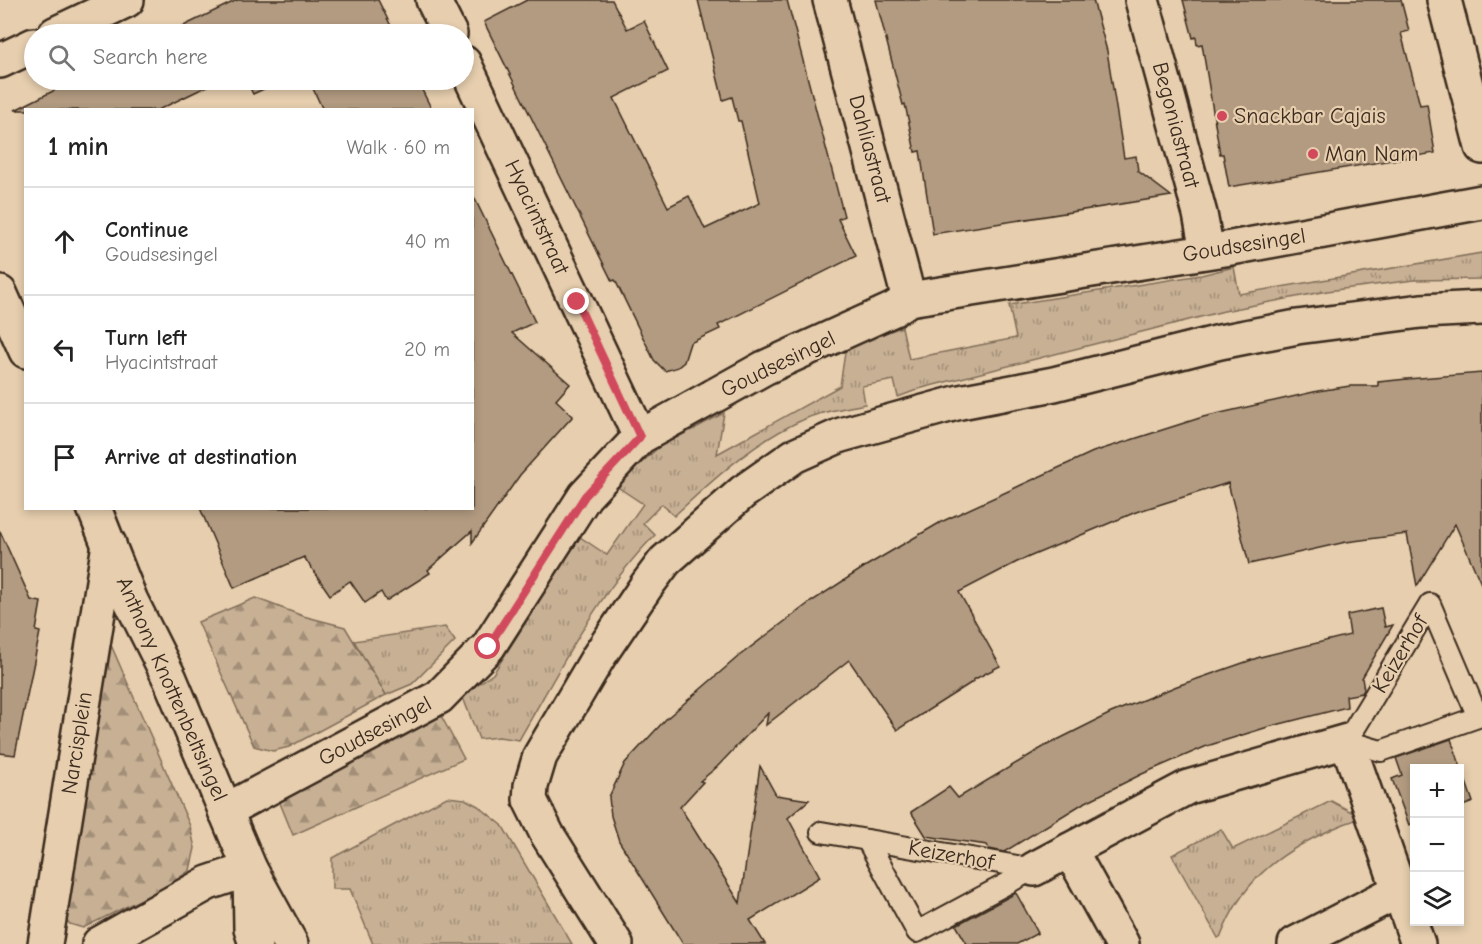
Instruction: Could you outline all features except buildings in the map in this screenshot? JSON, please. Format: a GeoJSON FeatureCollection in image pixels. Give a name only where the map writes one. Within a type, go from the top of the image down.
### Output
{"type":"FeatureCollection","features":[{"type":"Feature","properties":{"kind":"street"},"geometry":{"type":"LineString","coordinates":[[76,24],[127,0]]}},
{"type":"Feature","properties":{"kind":"street"},"geometry":{"type":"LineString","coordinates":[[433,0],[445,24]]}},
{"type":"Feature","properties":{"kind":"street","name":"Dahliastraat"},"geometry":{"type":"LineString","coordinates":[[830,0],[909,299]]}},
{"type":"Feature","properties":{"kind":"street","name":"Begoniastraat"},"geometry":{"type":"LineString","coordinates":[[1142,0],[1200,213],[1207,251]]}},
{"type":"Feature","properties":{"kind":"street"},"geometry":{"type":"LineString","coordinates":[[1444,0],[1482,147]]}},
{"type":"Feature","properties":{"kind":"street"},"geometry":{"type":"LineString","coordinates":[[0,61],[24,50]]}},
{"type":"Feature","properties":{"kind":"street","name":"Hyacintstraat"},"geometry":{"type":"LineString","coordinates":[[474,84],[640,437]]}},
{"type":"Feature","properties":{"kind":"street","name":"Goudsesingel"},"geometry":{"type":"LineString","coordinates":[[225,811],[439,697],[488,647],[585,496],[640,437],[764,368],[894,309],[909,299],[1207,251],[1482,202]]}},
{"type":"Feature","properties":{"kind":"street"},"geometry":{"type":"LineString","coordinates":[[0,293],[24,347]]}},
{"type":"Feature","properties":{"kind":"street"},"geometry":{"type":"LineString","coordinates":[[616,944],[547,834],[530,800],[531,786],[540,756],[599,656],[664,561],[742,492],[794,456],[841,435],[960,402],[1054,384],[1220,342],[1309,326],[1420,311],[1482,308]]}},
{"type":"Feature","properties":{"kind":"street","name":"Anthony Knottenbeltsingel"},"geometry":{"type":"LineString","coordinates":[[95,510],[131,601],[170,679],[250,869],[291,944]]}},
{"type":"Feature","properties":{"kind":"street","name":"Narcisplein"},"geometry":{"type":"LineString","coordinates":[[45,944],[109,542]]}},
{"type":"Feature","properties":{"kind":"street"},"geometry":{"type":"LineString","coordinates":[[1347,741],[1418,944]]}},
{"type":"Feature","properties":{"kind":"street","name":"Keizerhof"},"geometry":{"type":"LineString","coordinates":[[1034,869],[1188,787],[1347,741]]}},
{"type":"Feature","properties":{"kind":"street"},"geometry":{"type":"LineString","coordinates":[[1070,850],[1122,944]]}},
{"type":"Feature","properties":{"kind":"street"},"geometry":{"type":"LineString","coordinates":[[99,944],[208,883],[250,869]]}},
{"type":"Feature","properties":{"kind":"street","name":"Anthony Knottenbeltsingel"},"geometry":{"type":"LineString","coordinates":[[250,869],[251,929],[256,944]]}},
{"type":"Feature","properties":{"kind":"street"},"geometry":{"type":"LineString","coordinates":[[1295,944],[1398,891]]}},
{"type":"Feature","properties":{"kind":"lane","name":"Keizerhof"},"geometry":{"type":"LineString","coordinates":[[1430,604],[1478,717],[1381,751],[1347,741],[1430,604]]}},
{"type":"Feature","properties":{"kind":"lane","name":"Keizerhof"},"geometry":{"type":"LineString","coordinates":[[821,832],[1034,869]]}},
{"type":"Feature","properties":{"kind":"lane","name":"Keizerhof"},"geometry":{"type":"LineString","coordinates":[[867,840],[917,932],[1034,869]]}},
{"type":"Feature","properties":{"kind":"green space"},"geometry":{"type":"Polygon","coordinates":[[[1482,253],[1482,279],[1414,280],[1327,291],[1224,311],[922,388],[898,397],[894,380],[862,386],[865,404],[807,418],[770,437],[736,461],[674,516],[662,504],[643,523],[655,535],[634,557],[597,607],[519,740],[499,737],[479,739],[462,695],[493,674],[580,537],[607,555],[643,504],[616,486],[659,447],[724,413],[717,454],[840,386],[846,346],[902,327],[909,359],[1016,338],[1009,305],[1201,275],[1234,267],[1239,294],[1482,253]]]}},
{"type":"Feature","properties":{"kind":"green space"},"geometry":{"type":"Polygon","coordinates":[[[255,598],[303,616],[345,627],[386,695],[289,747],[273,751],[254,746],[198,622],[255,598]]]}},
{"type":"Feature","properties":{"kind":"green space"},"geometry":{"type":"Polygon","coordinates":[[[445,627],[455,641],[412,684],[386,695],[354,641],[445,627]]]}},
{"type":"Feature","properties":{"kind":"green space"},"geometry":{"type":"Polygon","coordinates":[[[111,645],[190,826],[195,848],[190,870],[168,886],[83,928],[70,924],[62,915],[95,656],[111,645]]]}},
{"type":"Feature","properties":{"kind":"green space"},"geometry":{"type":"Polygon","coordinates":[[[438,710],[464,759],[293,835],[280,803],[288,782],[438,710]]]}},
{"type":"Feature","properties":{"kind":"green space"},"geometry":{"type":"Polygon","coordinates":[[[447,797],[465,799],[502,825],[572,944],[373,944],[350,889],[332,889],[332,858],[447,797]]]}},
{"type":"Feature","properties":{"kind":"green space"},"geometry":{"type":"Polygon","coordinates":[[[1331,801],[1363,818],[1343,824],[1306,842],[1275,862],[1261,874],[1238,901],[1218,938],[1172,855],[1221,829],[1233,849],[1331,801]]]}},
{"type":"Feature","properties":{"kind":"place","name":"Snackbar Cajais"},"geometry":{"type":"Point","coordinates":[1222,116]}},
{"type":"Feature","properties":{"kind":"place","name":"Man Nam"},"geometry":{"type":"Point","coordinates":[1313,154]}},
{"type":"Feature","properties":{"kind":"route"},"geometry":{"type":"LineString","coordinates":[[488,647],[585,496],[640,437],[577,302]]}}]}
